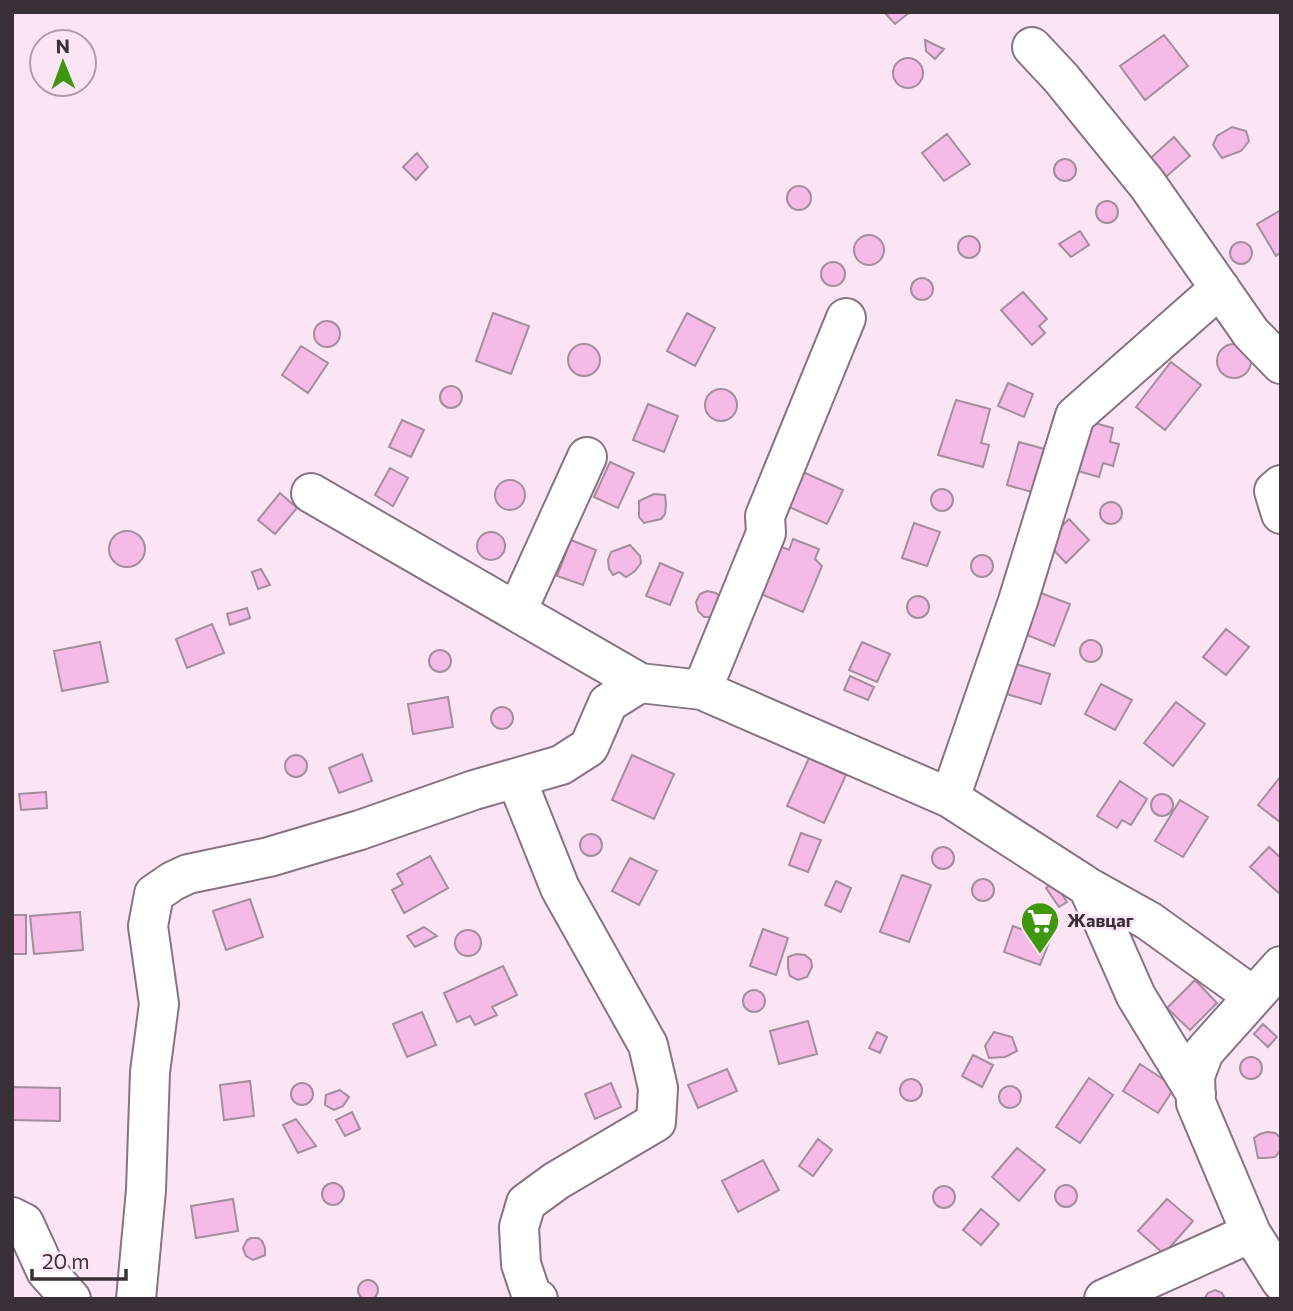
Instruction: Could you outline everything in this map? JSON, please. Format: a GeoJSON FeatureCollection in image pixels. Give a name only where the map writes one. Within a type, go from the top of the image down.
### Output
{"type":"FeatureCollection","features":[{"type":"Feature","properties":{"kind":"street"},"geometry":{"type":"LineString","coordinates":[[1032,47],[1061,78],[1147,184],[1251,333],[1281,364]]}},
{"type":"Feature","properties":{"kind":"street"},"geometry":{"type":"LineString","coordinates":[[950,798],[1018,601],[1075,416],[1220,288]]}},
{"type":"Feature","properties":{"kind":"street"},"geometry":{"type":"LineString","coordinates":[[702,690],[766,533],[765,516],[846,318]]}},
{"type":"Feature","properties":{"kind":"street"},"geometry":{"type":"LineString","coordinates":[[517,611],[587,457]]}},
{"type":"Feature","properties":{"kind":"street"},"geometry":{"type":"LineString","coordinates":[[1281,485],[1274,491],[1281,514]]}},
{"type":"Feature","properties":{"kind":"street"},"geometry":{"type":"LineString","coordinates":[[311,493],[640,683],[702,690],[950,798],[1088,887],[1149,921],[1253,996]]}},
{"type":"Feature","properties":{"kind":"street"},"geometry":{"type":"LineString","coordinates":[[136,1299],[146,1189],[150,1072],[159,1004],[148,926],[154,894],[188,874],[269,856],[360,830],[474,790],[561,765],[589,747],[608,703],[640,683]]}},
{"type":"Feature","properties":{"kind":"street"},"geometry":{"type":"LineString","coordinates":[[516,778],[560,888],[648,1045],[658,1087],[656,1122],[556,1181],[526,1203],[519,1227],[521,1264],[531,1294],[538,1299]]}},
{"type":"Feature","properties":{"kind":"street"},"geometry":{"type":"LineString","coordinates":[[1088,887],[1136,996],[1196,1094]]}},
{"type":"Feature","properties":{"kind":"street"},"geometry":{"type":"LineString","coordinates":[[1281,966],[1204,1052],[1195,1076],[1196,1103],[1251,1233],[1281,1282]]}},
{"type":"Feature","properties":{"kind":"street"},"geometry":{"type":"LineString","coordinates":[[12,1217],[24,1223],[46,1271],[71,1299]]}},
{"type":"Feature","properties":{"kind":"street"},"geometry":{"type":"LineString","coordinates":[[1104,1299],[1251,1233]]}},
{"type":"Feature","properties":{"kind":"building"},"geometry":{"type":"Polygon","coordinates":[[[884,12],[910,12],[895,24],[884,12]]]}},
{"type":"Feature","properties":{"kind":"building"},"geometry":{"type":"Polygon","coordinates":[[[1164,35],[1188,66],[1145,100],[1120,66],[1164,35]]]}},
{"type":"Feature","properties":{"kind":"building"},"geometry":{"type":"Polygon","coordinates":[[[925,40],[944,49],[935,59],[926,51],[925,40]]]}},
{"type":"Feature","properties":{"kind":"building"},"geometry":{"type":"Polygon","coordinates":[[[908,58],[914,59],[922,67],[922,79],[914,87],[908,88],[902,87],[894,79],[893,73],[894,67],[902,59],[908,58]]]}},
{"type":"Feature","properties":{"kind":"building"},"geometry":{"type":"Polygon","coordinates":[[[1232,127],[1246,131],[1249,141],[1241,151],[1222,158],[1213,145],[1217,136],[1232,127]]]}},
{"type":"Feature","properties":{"kind":"building"},"geometry":{"type":"Polygon","coordinates":[[[947,134],[970,164],[944,181],[922,153],[947,134]]]}},
{"type":"Feature","properties":{"kind":"building"},"geometry":{"type":"Polygon","coordinates":[[[1174,137],[1190,156],[1161,181],[1145,163],[1174,137]]]}},
{"type":"Feature","properties":{"kind":"building"},"geometry":{"type":"Polygon","coordinates":[[[417,153],[428,167],[416,180],[403,167],[417,153]]]}},
{"type":"Feature","properties":{"kind":"building"},"geometry":{"type":"Polygon","coordinates":[[[1065,159],[1073,162],[1076,170],[1073,178],[1065,181],[1057,178],[1054,170],[1057,162],[1065,159]]]}},
{"type":"Feature","properties":{"kind":"building"},"geometry":{"type":"Polygon","coordinates":[[[799,186],[808,189],[811,198],[808,207],[799,210],[790,207],[787,198],[790,189],[799,186]]]}},
{"type":"Feature","properties":{"kind":"building"},"geometry":{"type":"Polygon","coordinates":[[[1107,201],[1115,204],[1118,212],[1115,220],[1107,223],[1099,220],[1096,212],[1099,204],[1107,201]]]}},
{"type":"Feature","properties":{"kind":"building"},"geometry":{"type":"Polygon","coordinates":[[[1281,210],[1281,252],[1276,256],[1257,224],[1281,210]]]}},
{"type":"Feature","properties":{"kind":"building"},"geometry":{"type":"Polygon","coordinates":[[[1080,231],[1089,245],[1071,257],[1059,244],[1080,231]]]}},
{"type":"Feature","properties":{"kind":"building"},"geometry":{"type":"Polygon","coordinates":[[[869,235],[880,239],[884,250],[880,261],[869,265],[858,261],[854,250],[858,239],[869,235]]]}},
{"type":"Feature","properties":{"kind":"building"},"geometry":{"type":"Polygon","coordinates":[[[969,236],[977,239],[980,247],[977,255],[969,258],[961,255],[958,247],[961,239],[969,236]]]}},
{"type":"Feature","properties":{"kind":"building"},"geometry":{"type":"Polygon","coordinates":[[[1241,242],[1249,245],[1252,253],[1249,261],[1241,264],[1233,261],[1230,253],[1233,245],[1241,242]]]}},
{"type":"Feature","properties":{"kind":"building"},"geometry":{"type":"Polygon","coordinates":[[[828,262],[838,262],[845,269],[845,279],[838,286],[828,286],[821,279],[821,269],[828,262]]]}},
{"type":"Feature","properties":{"kind":"building"},"geometry":{"type":"Polygon","coordinates":[[[922,278],[930,281],[933,289],[930,297],[922,300],[914,297],[911,289],[914,281],[922,278]]]}},
{"type":"Feature","properties":{"kind":"building"},"geometry":{"type":"Polygon","coordinates":[[[1023,292],[1047,319],[1039,326],[1045,333],[1032,345],[1001,310],[1023,292]]]}},
{"type":"Feature","properties":{"kind":"building"},"geometry":{"type":"Polygon","coordinates":[[[493,313],[529,326],[511,374],[476,361],[493,313]]]}},
{"type":"Feature","properties":{"kind":"building"},"geometry":{"type":"Polygon","coordinates":[[[687,313],[715,328],[695,366],[667,351],[687,313]]]}},
{"type":"Feature","properties":{"kind":"building"},"geometry":{"type":"Polygon","coordinates":[[[327,321],[336,325],[340,334],[336,343],[327,347],[318,343],[314,334],[318,325],[327,321]]]}},
{"type":"Feature","properties":{"kind":"building"},"geometry":{"type":"Polygon","coordinates":[[[584,344],[596,348],[600,360],[596,372],[584,376],[572,372],[568,360],[572,348],[584,344]]]}},
{"type":"Feature","properties":{"kind":"building"},"geometry":{"type":"Polygon","coordinates":[[[1234,344],[1246,349],[1251,361],[1246,373],[1234,378],[1222,373],[1217,361],[1222,349],[1234,344]]]}},
{"type":"Feature","properties":{"kind":"building"},"geometry":{"type":"Polygon","coordinates":[[[301,346],[328,363],[308,393],[282,375],[301,346]]]}},
{"type":"Feature","properties":{"kind":"building"},"geometry":{"type":"Polygon","coordinates":[[[1171,362],[1201,385],[1165,430],[1136,407],[1171,362]]]}},
{"type":"Feature","properties":{"kind":"building"},"geometry":{"type":"Polygon","coordinates":[[[1008,383],[1033,394],[1024,417],[998,406],[1008,383]]]}},
{"type":"Feature","properties":{"kind":"building"},"geometry":{"type":"Polygon","coordinates":[[[451,386],[459,389],[462,397],[459,405],[451,408],[443,405],[440,397],[443,389],[451,386]]]}},
{"type":"Feature","properties":{"kind":"building"},"geometry":{"type":"Polygon","coordinates":[[[721,389],[733,393],[737,405],[733,417],[721,421],[709,417],[705,405],[709,393],[721,389]]]}},
{"type":"Feature","properties":{"kind":"building"},"geometry":{"type":"Polygon","coordinates":[[[956,400],[990,409],[981,443],[989,445],[983,467],[938,455],[956,400]]]}},
{"type":"Feature","properties":{"kind":"building"},"geometry":{"type":"Polygon","coordinates":[[[648,404],[678,416],[664,452],[633,440],[648,404]]]}},
{"type":"Feature","properties":{"kind":"building"},"geometry":{"type":"Polygon","coordinates":[[[402,420],[424,430],[411,457],[389,447],[402,420]]]}},
{"type":"Feature","properties":{"kind":"building"},"geometry":{"type":"Polygon","coordinates":[[[1091,422],[1113,428],[1110,442],[1119,444],[1113,466],[1103,463],[1099,477],[1078,471],[1091,422]]]}},
{"type":"Feature","properties":{"kind":"building"},"geometry":{"type":"Polygon","coordinates":[[[1019,442],[1052,451],[1039,494],[1007,485],[1019,442]]]}},
{"type":"Feature","properties":{"kind":"building"},"geometry":{"type":"Polygon","coordinates":[[[610,462],[634,473],[618,508],[594,497],[610,462]]]}},
{"type":"Feature","properties":{"kind":"building"},"geometry":{"type":"Polygon","coordinates":[[[390,468],[408,478],[393,506],[375,495],[390,468]]]}},
{"type":"Feature","properties":{"kind":"building"},"geometry":{"type":"Polygon","coordinates":[[[803,472],[843,490],[827,524],[787,506],[803,472]]]}},
{"type":"Feature","properties":{"kind":"building"},"geometry":{"type":"Polygon","coordinates":[[[510,480],[521,484],[525,495],[521,506],[510,510],[499,506],[495,495],[499,484],[510,480]]]}},
{"type":"Feature","properties":{"kind":"building"},"geometry":{"type":"Polygon","coordinates":[[[942,489],[950,492],[953,500],[950,508],[942,511],[934,508],[931,500],[934,492],[942,489]]]}},
{"type":"Feature","properties":{"kind":"building"},"geometry":{"type":"Polygon","coordinates":[[[280,493],[297,508],[275,534],[258,520],[280,493]]]}},
{"type":"Feature","properties":{"kind":"building"},"geometry":{"type":"Polygon","coordinates":[[[654,494],[665,495],[665,514],[661,519],[644,523],[639,517],[639,501],[654,494]]]}},
{"type":"Feature","properties":{"kind":"building"},"geometry":{"type":"Polygon","coordinates":[[[1111,502],[1119,505],[1122,513],[1119,521],[1111,524],[1103,521],[1100,513],[1103,505],[1111,502]]]}},
{"type":"Feature","properties":{"kind":"building"},"geometry":{"type":"Polygon","coordinates":[[[1069,519],[1089,540],[1066,563],[1046,542],[1069,519]]]}},
{"type":"Feature","properties":{"kind":"building"},"geometry":{"type":"Polygon","coordinates":[[[914,523],[940,532],[927,566],[902,558],[914,523]]]}},
{"type":"Feature","properties":{"kind":"building"},"geometry":{"type":"Polygon","coordinates":[[[127,531],[139,537],[145,549],[139,561],[127,567],[115,561],[109,549],[115,537],[127,531]]]}},
{"type":"Feature","properties":{"kind":"building"},"geometry":{"type":"Polygon","coordinates":[[[491,532],[501,536],[505,546],[501,556],[491,560],[481,556],[477,546],[481,536],[491,532]]]}},
{"type":"Feature","properties":{"kind":"building"},"geometry":{"type":"Polygon","coordinates":[[[793,539],[819,549],[815,559],[822,566],[803,612],[759,593],[777,545],[789,550],[793,539]]]}},
{"type":"Feature","properties":{"kind":"building"},"geometry":{"type":"Polygon","coordinates":[[[571,540],[596,550],[583,585],[557,576],[571,540]]]}},
{"type":"Feature","properties":{"kind":"building"},"geometry":{"type":"Polygon","coordinates":[[[630,545],[640,556],[641,563],[626,577],[619,572],[613,575],[608,560],[611,552],[630,545]]]}},
{"type":"Feature","properties":{"kind":"building"},"geometry":{"type":"Polygon","coordinates":[[[982,555],[990,558],[993,566],[990,574],[982,577],[974,574],[971,566],[974,558],[982,555]]]}},
{"type":"Feature","properties":{"kind":"building"},"geometry":{"type":"Polygon","coordinates":[[[660,563],[683,573],[670,605],[646,596],[660,563]]]}},
{"type":"Feature","properties":{"kind":"building"},"geometry":{"type":"Polygon","coordinates":[[[261,569],[270,585],[258,589],[252,572],[261,569]]]}},
{"type":"Feature","properties":{"kind":"building"},"geometry":{"type":"Polygon","coordinates":[[[707,591],[716,593],[722,599],[713,617],[704,617],[698,611],[696,602],[700,594],[707,591]]]}},
{"type":"Feature","properties":{"kind":"building"},"geometry":{"type":"Polygon","coordinates":[[[1038,592],[1070,604],[1054,646],[1022,633],[1038,592]]]}},
{"type":"Feature","properties":{"kind":"building"},"geometry":{"type":"Polygon","coordinates":[[[918,596],[926,599],[929,607],[926,615],[918,618],[910,615],[907,607],[910,599],[918,596]]]}},
{"type":"Feature","properties":{"kind":"building"},"geometry":{"type":"Polygon","coordinates":[[[247,608],[250,618],[230,625],[227,614],[247,608]]]}},
{"type":"Feature","properties":{"kind":"building"},"geometry":{"type":"Polygon","coordinates":[[[212,624],[224,653],[187,668],[176,639],[212,624]]]}},
{"type":"Feature","properties":{"kind":"building"},"geometry":{"type":"Polygon","coordinates":[[[1226,629],[1249,647],[1226,675],[1203,657],[1226,629]]]}},
{"type":"Feature","properties":{"kind":"building"},"geometry":{"type":"Polygon","coordinates":[[[1091,640],[1099,643],[1102,651],[1099,659],[1091,662],[1083,659],[1080,651],[1083,643],[1091,640]]]}},
{"type":"Feature","properties":{"kind":"building"},"geometry":{"type":"Polygon","coordinates":[[[100,642],[108,682],[62,691],[54,651],[100,642]]]}},
{"type":"Feature","properties":{"kind":"building"},"geometry":{"type":"Polygon","coordinates":[[[862,642],[890,654],[877,682],[849,670],[862,642]]]}},
{"type":"Feature","properties":{"kind":"building"},"geometry":{"type":"Polygon","coordinates":[[[440,650],[448,653],[451,661],[448,669],[440,672],[432,669],[429,661],[432,653],[440,650]]]}},
{"type":"Feature","properties":{"kind":"building"},"geometry":{"type":"Polygon","coordinates":[[[1012,663],[1050,674],[1041,704],[1003,693],[1012,663]]]}},
{"type":"Feature","properties":{"kind":"building"},"geometry":{"type":"Polygon","coordinates":[[[850,676],[874,687],[868,700],[844,690],[850,676]]]}},
{"type":"Feature","properties":{"kind":"building"},"geometry":{"type":"Polygon","coordinates":[[[1101,684],[1132,700],[1115,730],[1085,714],[1101,684]]]}},
{"type":"Feature","properties":{"kind":"building"},"geometry":{"type":"Polygon","coordinates":[[[448,697],[453,727],[413,734],[408,704],[448,697]]]}},
{"type":"Feature","properties":{"kind":"building"},"geometry":{"type":"Polygon","coordinates":[[[1176,702],[1205,724],[1173,766],[1144,743],[1176,702]]]}},
{"type":"Feature","properties":{"kind":"building"},"geometry":{"type":"Polygon","coordinates":[[[502,707],[510,710],[513,718],[510,726],[502,729],[494,726],[491,718],[494,710],[502,707]]]}},
{"type":"Feature","properties":{"kind":"building"},"geometry":{"type":"Polygon","coordinates":[[[362,754],[372,781],[339,793],[329,768],[362,754]]]}},
{"type":"Feature","properties":{"kind":"building"},"geometry":{"type":"Polygon","coordinates":[[[296,755],[304,758],[307,766],[304,774],[296,777],[288,774],[285,766],[288,758],[296,755]]]}},
{"type":"Feature","properties":{"kind":"building"},"geometry":{"type":"Polygon","coordinates":[[[632,755],[674,774],[654,819],[612,800],[632,755]]]}},
{"type":"Feature","properties":{"kind":"building"},"geometry":{"type":"Polygon","coordinates":[[[809,758],[846,775],[824,823],[787,806],[809,758]]]}},
{"type":"Feature","properties":{"kind":"building"},"geometry":{"type":"Polygon","coordinates":[[[1281,776],[1281,823],[1258,805],[1281,776]]]}},
{"type":"Feature","properties":{"kind":"building"},"geometry":{"type":"Polygon","coordinates":[[[1120,781],[1147,799],[1131,825],[1122,820],[1117,828],[1097,816],[1120,781]]]}},
{"type":"Feature","properties":{"kind":"building"},"geometry":{"type":"Polygon","coordinates":[[[46,792],[47,808],[21,810],[19,794],[46,792]]]}},
{"type":"Feature","properties":{"kind":"building"},"geometry":{"type":"Polygon","coordinates":[[[1162,794],[1170,797],[1173,805],[1170,813],[1162,816],[1154,813],[1151,805],[1154,797],[1162,794]]]}},
{"type":"Feature","properties":{"kind":"building"},"geometry":{"type":"Polygon","coordinates":[[[1180,800],[1208,817],[1183,857],[1155,841],[1180,800]]]}},
{"type":"Feature","properties":{"kind":"building"},"geometry":{"type":"Polygon","coordinates":[[[801,833],[821,840],[808,872],[789,865],[801,833]]]}},
{"type":"Feature","properties":{"kind":"building"},"geometry":{"type":"Polygon","coordinates":[[[591,834],[599,837],[602,845],[599,853],[591,856],[583,853],[580,845],[583,837],[591,834]]]}},
{"type":"Feature","properties":{"kind":"building"},"geometry":{"type":"Polygon","coordinates":[[[943,847],[951,850],[954,858],[951,866],[943,869],[935,866],[932,858],[935,850],[943,847]]]}},
{"type":"Feature","properties":{"kind":"building"},"geometry":{"type":"Polygon","coordinates":[[[1269,847],[1281,858],[1281,895],[1250,867],[1269,847]]]}},
{"type":"Feature","properties":{"kind":"building"},"geometry":{"type":"Polygon","coordinates":[[[430,856],[448,888],[404,913],[392,890],[403,884],[397,874],[430,856]]]}},
{"type":"Feature","properties":{"kind":"building"},"geometry":{"type":"Polygon","coordinates":[[[630,858],[657,871],[639,905],[612,891],[630,858]]]}},
{"type":"Feature","properties":{"kind":"building"},"geometry":{"type":"Polygon","coordinates":[[[902,875],[931,885],[909,942],[880,932],[902,875]]]}},
{"type":"Feature","properties":{"kind":"building"},"geometry":{"type":"Polygon","coordinates":[[[983,879],[991,882],[994,890],[991,898],[983,901],[975,898],[972,890],[975,882],[983,879]]]}},
{"type":"Feature","properties":{"kind":"building"},"geometry":{"type":"Polygon","coordinates":[[[836,881],[851,888],[841,912],[825,905],[836,881]]]}},
{"type":"Feature","properties":{"kind":"building"},"geometry":{"type":"Polygon","coordinates":[[[1054,882],[1067,902],[1059,907],[1046,888],[1054,882]]]}},
{"type":"Feature","properties":{"kind":"building"},"geometry":{"type":"Polygon","coordinates":[[[250,899],[263,937],[226,950],[213,911],[250,899]]]}},
{"type":"Feature","properties":{"kind":"building"},"geometry":{"type":"Polygon","coordinates":[[[80,912],[83,950],[34,954],[30,916],[80,912]]]}},
{"type":"Feature","properties":{"kind":"building"},"geometry":{"type":"Polygon","coordinates":[[[12,915],[26,915],[26,954],[12,954],[12,915]]]}},
{"type":"Feature","properties":{"kind":"building"},"geometry":{"type":"Polygon","coordinates":[[[1013,926],[1050,940],[1040,965],[1004,952],[1013,926]]]}},
{"type":"Feature","properties":{"kind":"building"},"geometry":{"type":"Polygon","coordinates":[[[424,927],[437,936],[415,947],[407,936],[424,927]]]}},
{"type":"Feature","properties":{"kind":"building"},"geometry":{"type":"Polygon","coordinates":[[[763,929],[788,938],[776,975],[750,966],[763,929]]]}},
{"type":"Feature","properties":{"kind":"building"},"geometry":{"type":"Polygon","coordinates":[[[468,930],[477,934],[481,943],[477,952],[468,956],[459,952],[455,943],[459,934],[468,930]]]}},
{"type":"Feature","properties":{"kind":"building"},"geometry":{"type":"Polygon","coordinates":[[[805,955],[811,960],[812,967],[807,977],[798,980],[790,976],[788,968],[788,957],[805,955]]]}},
{"type":"Feature","properties":{"kind":"building"},"geometry":{"type":"Polygon","coordinates":[[[503,966],[517,995],[492,1007],[497,1015],[475,1025],[470,1016],[457,1022],[444,993],[503,966]]]}},
{"type":"Feature","properties":{"kind":"building"},"geometry":{"type":"Polygon","coordinates":[[[1195,980],[1217,1003],[1190,1030],[1167,1008],[1195,980]]]}},
{"type":"Feature","properties":{"kind":"building"},"geometry":{"type":"Polygon","coordinates":[[[754,990],[762,993],[765,1001],[762,1009],[754,1012],[746,1009],[743,1001],[746,993],[754,990]]]}},
{"type":"Feature","properties":{"kind":"building"},"geometry":{"type":"Polygon","coordinates":[[[422,1012],[436,1045],[407,1057],[393,1024],[422,1012]]]}},
{"type":"Feature","properties":{"kind":"building"},"geometry":{"type":"Polygon","coordinates":[[[808,1021],[817,1054],[779,1064],[770,1031],[808,1021]]]}},
{"type":"Feature","properties":{"kind":"building"},"geometry":{"type":"Polygon","coordinates":[[[1263,1024],[1277,1037],[1268,1047],[1254,1034],[1263,1024]]]}},
{"type":"Feature","properties":{"kind":"building"},"geometry":{"type":"Polygon","coordinates":[[[877,1032],[887,1037],[880,1053],[869,1048],[877,1032]]]}},
{"type":"Feature","properties":{"kind":"building"},"geometry":{"type":"Polygon","coordinates":[[[994,1032],[1012,1037],[1017,1051],[1005,1057],[989,1058],[985,1046],[994,1032]]]}},
{"type":"Feature","properties":{"kind":"building"},"geometry":{"type":"Polygon","coordinates":[[[973,1055],[993,1065],[982,1087],[962,1076],[973,1055]]]}},
{"type":"Feature","properties":{"kind":"building"},"geometry":{"type":"Polygon","coordinates":[[[1251,1057],[1259,1060],[1262,1068],[1259,1076],[1251,1079],[1243,1076],[1240,1068],[1243,1060],[1251,1057]]]}},
{"type":"Feature","properties":{"kind":"building"},"geometry":{"type":"Polygon","coordinates":[[[1140,1064],[1175,1087],[1158,1113],[1123,1091],[1140,1064]]]}},
{"type":"Feature","properties":{"kind":"building"},"geometry":{"type":"Polygon","coordinates":[[[727,1069],[737,1091],[698,1108],[688,1085],[727,1069]]]}},
{"type":"Feature","properties":{"kind":"building"},"geometry":{"type":"Polygon","coordinates":[[[1089,1078],[1113,1095],[1080,1143],[1056,1127],[1089,1078]]]}},
{"type":"Feature","properties":{"kind":"building"},"geometry":{"type":"Polygon","coordinates":[[[911,1079],[919,1082],[922,1090],[919,1098],[911,1101],[903,1098],[900,1090],[903,1082],[911,1079]]]}},
{"type":"Feature","properties":{"kind":"building"},"geometry":{"type":"Polygon","coordinates":[[[250,1081],[254,1116],[224,1120],[220,1085],[250,1081]]]}},
{"type":"Feature","properties":{"kind":"building"},"geometry":{"type":"Polygon","coordinates":[[[302,1083],[310,1086],[313,1094],[310,1102],[302,1105],[294,1102],[291,1094],[294,1086],[302,1083]]]}},
{"type":"Feature","properties":{"kind":"building"},"geometry":{"type":"Polygon","coordinates":[[[611,1083],[621,1107],[595,1119],[585,1094],[611,1083]]]}},
{"type":"Feature","properties":{"kind":"building"},"geometry":{"type":"Polygon","coordinates":[[[1010,1086],[1018,1089],[1021,1097],[1018,1105],[1010,1108],[1002,1105],[999,1097],[1002,1089],[1010,1086]]]}},
{"type":"Feature","properties":{"kind":"building"},"geometry":{"type":"Polygon","coordinates":[[[12,1087],[60,1088],[60,1121],[12,1120],[12,1087]]]}},
{"type":"Feature","properties":{"kind":"building"},"geometry":{"type":"Polygon","coordinates":[[[340,1090],[349,1097],[343,1106],[334,1110],[325,1105],[326,1095],[340,1090]]]}},
{"type":"Feature","properties":{"kind":"building"},"geometry":{"type":"Polygon","coordinates":[[[352,1112],[360,1129],[345,1136],[336,1120],[352,1112]]]}},
{"type":"Feature","properties":{"kind":"building"},"geometry":{"type":"Polygon","coordinates":[[[296,1119],[316,1146],[298,1153],[283,1125],[296,1119]]]}},
{"type":"Feature","properties":{"kind":"building"},"geometry":{"type":"Polygon","coordinates":[[[1267,1132],[1275,1133],[1281,1138],[1281,1150],[1275,1157],[1258,1158],[1254,1138],[1267,1132]]]}},
{"type":"Feature","properties":{"kind":"building"},"geometry":{"type":"Polygon","coordinates":[[[818,1139],[832,1150],[813,1176],[799,1166],[818,1139]]]}},
{"type":"Feature","properties":{"kind":"building"},"geometry":{"type":"Polygon","coordinates":[[[1017,1148],[1045,1170],[1019,1201],[992,1177],[1017,1148]]]}},
{"type":"Feature","properties":{"kind":"building"},"geometry":{"type":"Polygon","coordinates":[[[763,1160],[779,1190],[738,1212],[722,1181],[763,1160]]]}},
{"type":"Feature","properties":{"kind":"building"},"geometry":{"type":"Polygon","coordinates":[[[333,1183],[341,1186],[344,1194],[341,1202],[333,1205],[325,1202],[322,1194],[325,1186],[333,1183]]]}},
{"type":"Feature","properties":{"kind":"building"},"geometry":{"type":"Polygon","coordinates":[[[1066,1185],[1074,1188],[1077,1196],[1074,1204],[1066,1207],[1058,1204],[1055,1196],[1058,1188],[1066,1185]]]}},
{"type":"Feature","properties":{"kind":"building"},"geometry":{"type":"Polygon","coordinates":[[[944,1186],[952,1189],[955,1197],[952,1205],[944,1208],[936,1205],[933,1197],[936,1189],[944,1186]]]}},
{"type":"Feature","properties":{"kind":"building"},"geometry":{"type":"Polygon","coordinates":[[[233,1199],[238,1231],[196,1238],[191,1206],[233,1199]]]}},
{"type":"Feature","properties":{"kind":"building"},"geometry":{"type":"Polygon","coordinates":[[[1167,1199],[1193,1221],[1164,1254],[1138,1231],[1167,1199]]]}},
{"type":"Feature","properties":{"kind":"building"},"geometry":{"type":"Polygon","coordinates":[[[981,1209],[999,1224],[981,1245],[963,1230],[981,1209]]]}},
{"type":"Feature","properties":{"kind":"building"},"geometry":{"type":"Polygon","coordinates":[[[251,1238],[258,1238],[265,1248],[265,1255],[253,1260],[246,1256],[243,1248],[251,1238]]]}},
{"type":"Feature","properties":{"kind":"building"},"geometry":{"type":"Polygon","coordinates":[[[364,1280],[372,1280],[378,1290],[372,1300],[364,1300],[358,1294],[358,1286],[364,1280]]]}},
{"type":"Feature","properties":{"kind":"building"},"geometry":{"type":"Polygon","coordinates":[[[1215,1290],[1222,1293],[1225,1299],[1204,1299],[1208,1293],[1215,1290]]]}},
{"type":"Feature","properties":{"kind":"place","name":"Жавцаг"},"geometry":{"type":"Point","coordinates":[1040,955]}}]}
